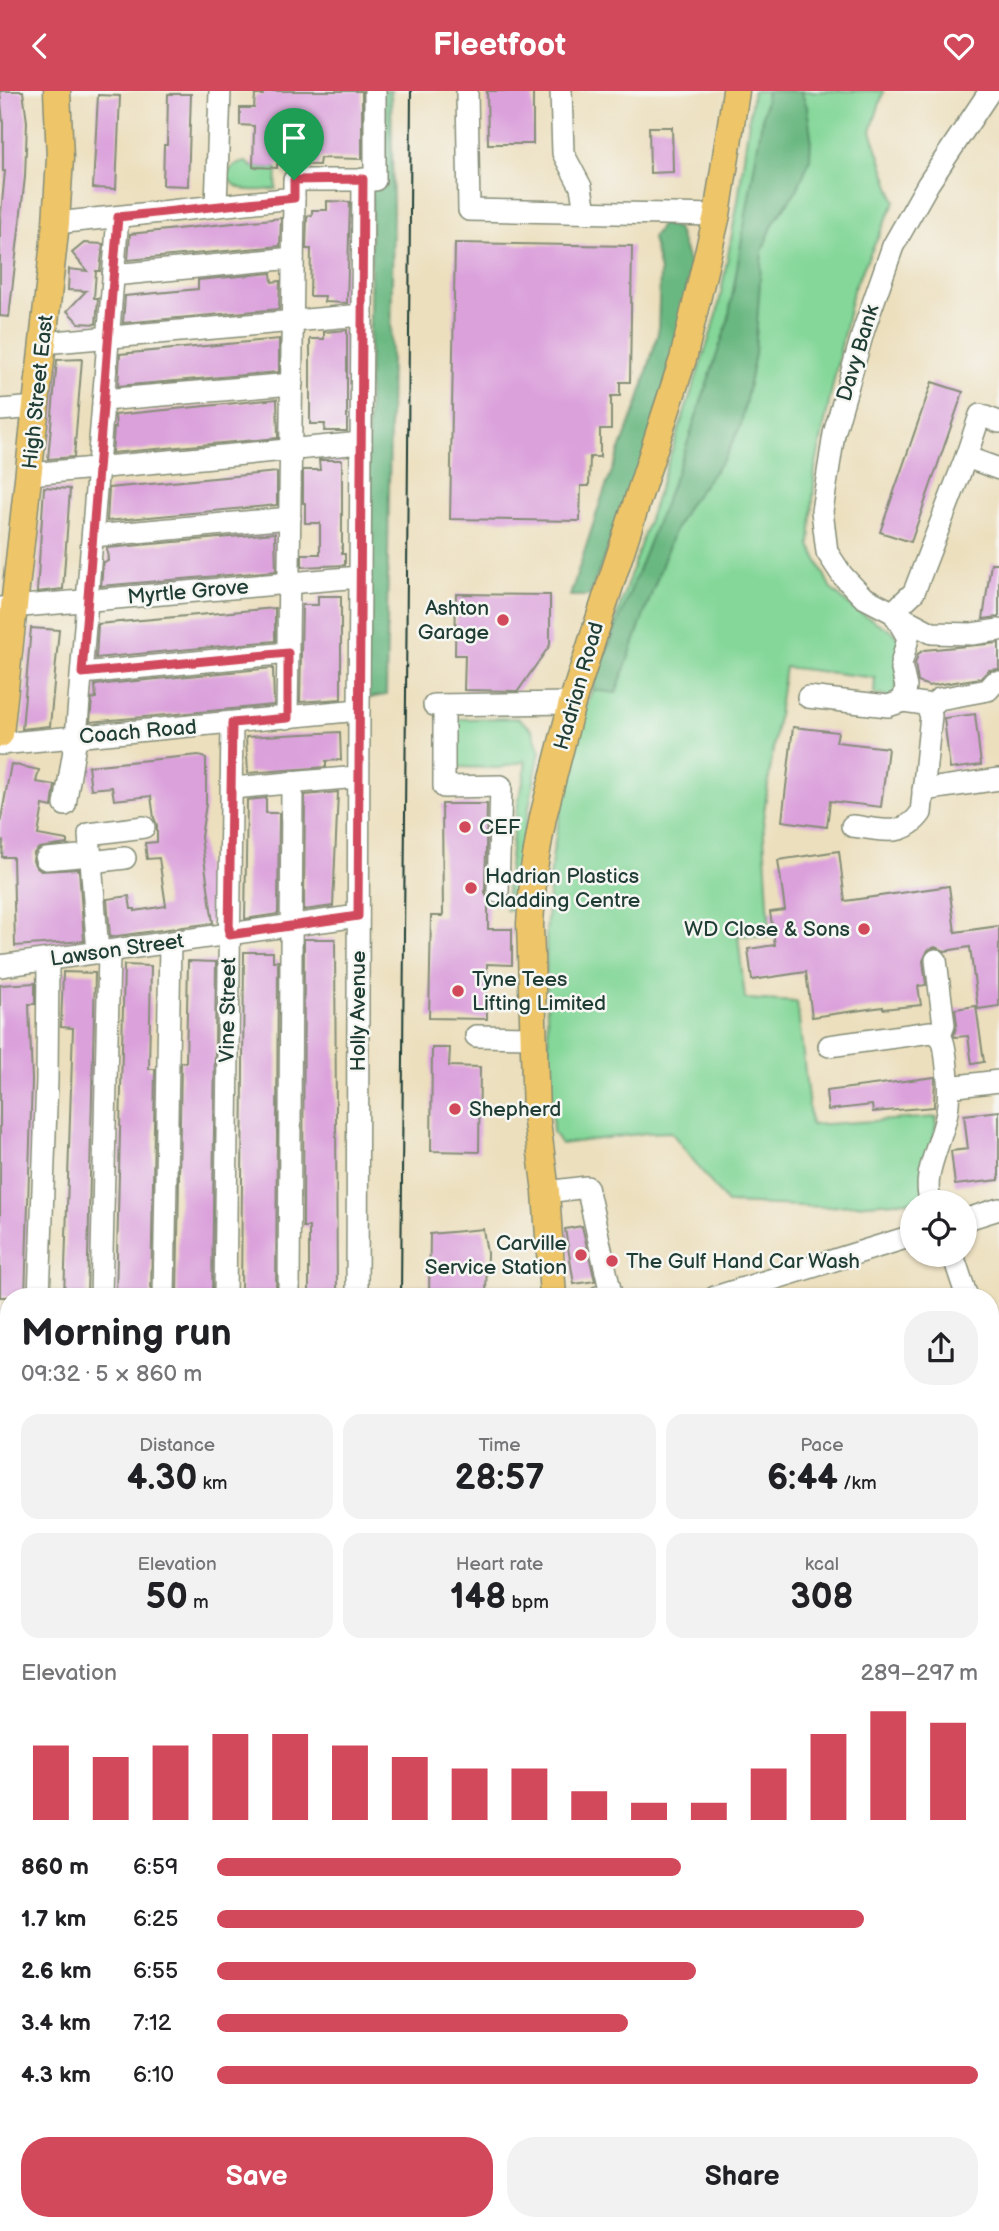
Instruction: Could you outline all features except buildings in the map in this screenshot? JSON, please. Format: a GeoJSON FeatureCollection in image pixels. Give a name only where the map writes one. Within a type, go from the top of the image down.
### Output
{"type":"FeatureCollection","features":[{"type":"Feature","properties":{"kind":"main road","name":"High Street East"},"geometry":{"type":"LineString","coordinates":[[0,734],[8,608],[30,474],[56,223],[60,158],[57,91]]}},
{"type":"Feature","properties":{"kind":"main road","name":"Hadrian Road"},"geometry":{"type":"LineString","coordinates":[[552,1288],[536,1114],[530,924],[534,868],[543,817],[572,703],[683,359],[717,215],[736,91]]}},
{"type":"Feature","properties":{"kind":"street"},"geometry":{"type":"LineString","coordinates":[[216,206],[220,91]]}},
{"type":"Feature","properties":{"kind":"street"},"geometry":{"type":"LineString","coordinates":[[288,718],[294,180],[375,180],[375,91]]}},
{"type":"Feature","properties":{"kind":"street"},"geometry":{"type":"LineString","coordinates":[[467,91],[469,209],[717,215]]}},
{"type":"Feature","properties":{"kind":"street"},"geometry":{"type":"LineString","coordinates":[[561,91],[563,153],[581,187],[585,212]]}},
{"type":"Feature","properties":{"kind":"street","name":"Davy Bank"},"geometry":{"type":"LineString","coordinates":[[982,94],[892,246],[864,329],[834,434],[822,511],[827,552],[842,575],[863,597],[932,633],[971,634],[999,630]]}},
{"type":"Feature","properties":{"kind":"street","name":"Holly Avenue"},"geometry":{"type":"LineString","coordinates":[[357,1288],[363,179]]}},
{"type":"Feature","properties":{"kind":"street"},"geometry":{"type":"LineString","coordinates":[[56,223],[294,198]]}},
{"type":"Feature","properties":{"kind":"street"},"geometry":{"type":"LineString","coordinates":[[65,804],[76,738],[82,673],[118,217]]}},
{"type":"Feature","properties":{"kind":"street"},"geometry":{"type":"LineString","coordinates":[[113,275],[293,258]]}},
{"type":"Feature","properties":{"kind":"street"},"geometry":{"type":"LineString","coordinates":[[43,343],[362,316]]}},
{"type":"Feature","properties":{"kind":"street"},"geometry":{"type":"LineString","coordinates":[[103,400],[292,384]]}},
{"type":"Feature","properties":{"kind":"street"},"geometry":{"type":"LineString","coordinates":[[0,410],[37,407]]}},
{"type":"Feature","properties":{"kind":"street"},"geometry":{"type":"LineString","coordinates":[[903,701],[906,687],[901,665],[908,638],[894,612],[914,592],[966,457],[979,415],[999,422]]}},
{"type":"Feature","properties":{"kind":"street"},"geometry":{"type":"LineString","coordinates":[[30,474],[360,443]]}},
{"type":"Feature","properties":{"kind":"street"},"geometry":{"type":"LineString","coordinates":[[966,457],[999,469]]}},
{"type":"Feature","properties":{"kind":"street"},"geometry":{"type":"LineString","coordinates":[[93,536],[290,518]]}},
{"type":"Feature","properties":{"kind":"street","name":"Myrtle Grove"},"geometry":{"type":"LineString","coordinates":[[8,608],[360,577]]}},
{"type":"Feature","properties":{"kind":"street"},"geometry":{"type":"LineString","coordinates":[[82,673],[288,653]]}},
{"type":"Feature","properties":{"kind":"street"},"geometry":{"type":"LineString","coordinates":[[928,709],[939,699],[989,690],[995,682],[999,682]]}},
{"type":"Feature","properties":{"kind":"street"},"geometry":{"type":"LineString","coordinates":[[808,697],[888,706],[903,701],[925,704],[931,715],[921,813],[913,824],[900,831],[852,826]]}},
{"type":"Feature","properties":{"kind":"street"},"geometry":{"type":"LineString","coordinates":[[498,893],[500,786],[444,787],[439,705],[572,703]]}},
{"type":"Feature","properties":{"kind":"street","name":"Coach Road"},"geometry":{"type":"LineString","coordinates":[[0,744],[359,710]]}},
{"type":"Feature","properties":{"kind":"street","name":"Vine Street"},"geometry":{"type":"LineString","coordinates":[[225,1288],[232,723]]}},
{"type":"Feature","properties":{"kind":"street"},"geometry":{"type":"LineString","coordinates":[[232,788],[358,777]]}},
{"type":"Feature","properties":{"kind":"street"},"geometry":{"type":"LineString","coordinates":[[923,790],[999,779]]}},
{"type":"Feature","properties":{"kind":"street"},"geometry":{"type":"LineString","coordinates":[[289,1288],[292,783]]}},
{"type":"Feature","properties":{"kind":"street"},"geometry":{"type":"LineString","coordinates":[[102,1288],[103,953],[89,834],[144,827]]}},
{"type":"Feature","properties":{"kind":"street"},"geometry":{"type":"LineString","coordinates":[[46,859],[125,857]]}},
{"type":"Feature","properties":{"kind":"street","name":"Lawson Street"},"geometry":{"type":"LineString","coordinates":[[0,967],[358,916]]}},
{"type":"Feature","properties":{"kind":"street"},"geometry":{"type":"LineString","coordinates":[[164,1288],[170,943]]}},
{"type":"Feature","properties":{"kind":"street"},"geometry":{"type":"LineString","coordinates":[[39,1288],[46,1122],[48,960]]}},
{"type":"Feature","properties":{"kind":"street"},"geometry":{"type":"LineString","coordinates":[[936,960],[944,1025],[940,1036]]}},
{"type":"Feature","properties":{"kind":"street"},"geometry":{"type":"LineString","coordinates":[[829,1046],[931,1032],[944,1041],[949,1087],[947,1111],[942,1136],[928,1176],[927,1190]]}},
{"type":"Feature","properties":{"kind":"street"},"geometry":{"type":"LineString","coordinates":[[476,1036],[533,1037]]}},
{"type":"Feature","properties":{"kind":"street"},"geometry":{"type":"LineString","coordinates":[[949,1087],[999,1081]]}},
{"type":"Feature","properties":{"kind":"street"},"geometry":{"type":"LineString","coordinates":[[545,1192],[587,1187],[610,1288]]}},
{"type":"Feature","properties":{"kind":"street"},"geometry":{"type":"LineString","coordinates":[[977,1216],[999,1209]]}},
{"type":"Feature","properties":{"kind":"street"},"geometry":{"type":"LineString","coordinates":[[744,1288],[900,1240]]}},
{"type":"Feature","properties":{"kind":"street"},"geometry":{"type":"LineString","coordinates":[[957,1267],[964,1288]]}},
{"type":"Feature","properties":{"kind":"green space"},"geometry":{"type":"Polygon","coordinates":[[[381,91],[391,91],[393,213],[386,695],[364,699],[372,187],[381,91]]]}},
{"type":"Feature","properties":{"kind":"green space"},"geometry":{"type":"Polygon","coordinates":[[[753,91],[883,91],[871,131],[895,201],[853,290],[815,469],[810,545],[831,589],[855,610],[895,633],[898,639],[897,684],[894,695],[890,697],[874,694],[875,678],[785,667],[763,819],[770,937],[738,935],[745,999],[797,1002],[811,1125],[937,1117],[926,1190],[900,1190],[900,1202],[825,1207],[727,1203],[671,1132],[561,1144],[553,1132],[546,933],[552,858],[566,782],[589,699],[717,315],[738,201],[753,91]]]}},
{"type":"Feature","properties":{"kind":"green space"},"geometry":{"type":"Polygon","coordinates":[[[767,91],[801,91],[807,107],[811,136],[810,159],[798,188],[774,222],[762,251],[755,354],[741,425],[726,456],[687,507],[673,534],[616,693],[592,690],[685,450],[728,321],[767,91]]]}},
{"type":"Feature","properties":{"kind":"green space"},"geometry":{"type":"Polygon","coordinates":[[[246,162],[253,167],[277,168],[276,189],[249,190],[232,183],[227,177],[231,168],[246,162]]]}},
{"type":"Feature","properties":{"kind":"green space"},"geometry":{"type":"Polygon","coordinates":[[[662,224],[677,228],[690,266],[680,333],[641,465],[589,596],[570,596],[602,497],[639,400],[658,333],[660,271],[652,238],[662,224]]]}},
{"type":"Feature","properties":{"kind":"green space"},"geometry":{"type":"Polygon","coordinates":[[[518,718],[532,729],[540,751],[521,848],[517,909],[506,910],[510,857],[525,761],[499,768],[456,767],[457,719],[518,718]]]}},
{"type":"Feature","properties":{"kind":"tram line"},"geometry":{"type":"LineString","coordinates":[[401,1288],[411,91]]}},
{"type":"Feature","properties":{"kind":"place","name":"Ashton Garage"},"geometry":{"type":"Point","coordinates":[503,620]}},
{"type":"Feature","properties":{"kind":"place","name":"CEF"},"geometry":{"type":"Point","coordinates":[465,827]}},
{"type":"Feature","properties":{"kind":"place","name":"Hadrian Plastics Cladding Centre"},"geometry":{"type":"Point","coordinates":[471,888]}},
{"type":"Feature","properties":{"kind":"place","name":"WD Close & Sons"},"geometry":{"type":"Point","coordinates":[864,929]}},
{"type":"Feature","properties":{"kind":"place","name":"Tyne Tees Lifting Limited"},"geometry":{"type":"Point","coordinates":[458,991]}},
{"type":"Feature","properties":{"kind":"place","name":"Shepherd"},"geometry":{"type":"Point","coordinates":[455,1109]}},
{"type":"Feature","properties":{"kind":"place","name":"Carville Service Station"},"geometry":{"type":"Point","coordinates":[581,1255]}},
{"type":"Feature","properties":{"kind":"place","name":"The Gulf Hand Car Wash"},"geometry":{"type":"Point","coordinates":[612,1261]}},
{"type":"Feature","properties":{"kind":"route"},"geometry":{"type":"LineString","coordinates":[[363,179],[358,916],[229,935],[232,723],[288,718],[288,653],[82,673],[118,217],[294,198],[294,180],[363,179]]}}]}
